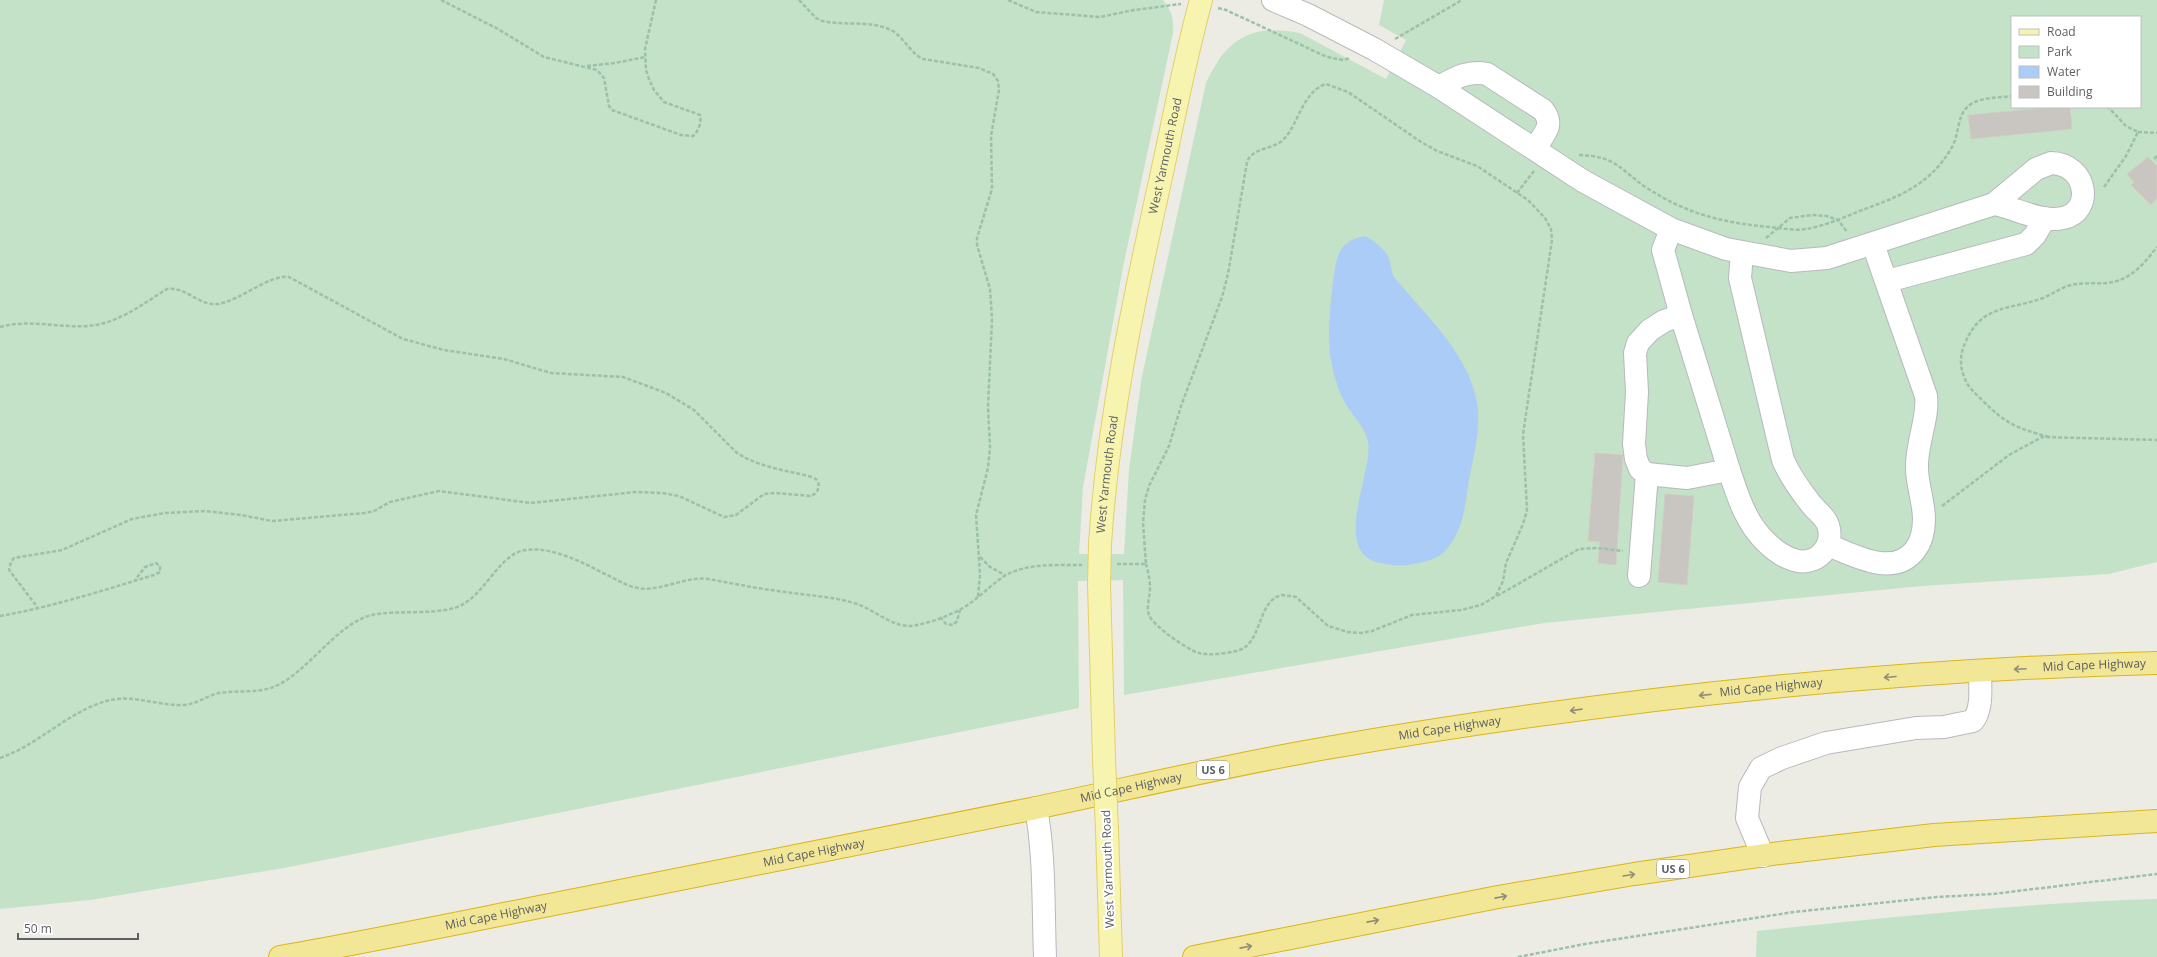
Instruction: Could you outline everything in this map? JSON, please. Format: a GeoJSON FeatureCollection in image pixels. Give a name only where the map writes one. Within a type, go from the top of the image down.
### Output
{"type":"FeatureCollection","features":[{"type":"Feature","properties":{"kind":"highway","name":"Mid Cape Highway"},"geometry":{"type":"LineString","coordinates":[[280,957],[1036,808],[1268,759],[1514,718],[1650,700],[1771,687],[1980,671],[2157,663]]}},
{"type":"Feature","properties":{"kind":"highway","name":"US 6"},"geometry":{"type":"LineString","coordinates":[[1194,957],[1533,890],[1763,856],[1934,835],[2157,821]]}},
{"type":"Feature","properties":{"kind":"main road","name":"West Yarmouth Road"},"geometry":{"type":"LineString","coordinates":[[1111,950],[1099,584],[1100,544],[1108,459],[1120,369],[1137,283],[1201,0]]}},
{"type":"Feature","properties":{"kind":"lane"},"geometry":{"type":"LineString","coordinates":[[1272,0],[1308,15],[1374,49],[1439,87],[1535,148],[1583,181],[1671,229],[1706,243],[1745,254],[1791,261],[1827,258],[1994,204],[2036,169],[2052,163],[2072,169],[2080,179],[2083,192],[2080,204],[2071,215],[2064,218],[2044,218],[1994,204]]}},
{"type":"Feature","properties":{"kind":"lane"},"geometry":{"type":"LineString","coordinates":[[1439,87],[1461,75],[1476,72],[1486,74],[1543,110],[1549,117],[1550,123],[1535,148]]}},
{"type":"Feature","properties":{"kind":"lane"},"geometry":{"type":"LineString","coordinates":[[1887,282],[2026,244],[2035,235],[2044,218]]}},
{"type":"Feature","properties":{"kind":"lane"},"geometry":{"type":"LineString","coordinates":[[1671,229],[1663,250],[1681,315],[1729,470],[1746,518],[1759,534],[1777,551],[1802,562],[1819,557],[1828,545],[1829,529],[1825,519],[1791,479],[1783,460],[1740,278],[1745,254]]}},
{"type":"Feature","properties":{"kind":"lane"},"geometry":{"type":"LineString","coordinates":[[1828,545],[1874,562],[1898,562],[1911,556],[1920,543],[1924,530],[1924,516],[1917,466],[1918,442],[1927,405],[1926,396],[1887,282],[1867,246]]}},
{"type":"Feature","properties":{"kind":"lane"},"geometry":{"type":"LineString","coordinates":[[1681,315],[1664,321],[1650,330],[1638,343],[1635,353],[1637,392],[1634,444],[1636,459],[1640,469],[1647,474],[1687,478],[1729,470]]}},
{"type":"Feature","properties":{"kind":"lane"},"geometry":{"type":"LineString","coordinates":[[1639,576],[1642,554],[1647,474]]}},
{"type":"Feature","properties":{"kind":"lane"},"geometry":{"type":"LineString","coordinates":[[1763,856],[1747,818],[1750,788],[1761,768],[1782,758],[1826,743],[1916,728],[1944,727],[1974,721],[1978,715],[1980,704],[1980,671]]}},
{"type":"Feature","properties":{"kind":"lane"},"geometry":{"type":"LineString","coordinates":[[1036,808],[1043,863],[1045,957]]}},
{"type":"Feature","properties":{"kind":"path"},"geometry":{"type":"LineString","coordinates":[[441,0],[492,25],[544,57],[597,70],[604,78],[609,106],[612,110],[681,135],[694,136],[697,133],[701,119],[700,115],[672,106],[659,97],[646,70],[645,57],[656,0]]}},
{"type":"Feature","properties":{"kind":"path"},"geometry":{"type":"LineString","coordinates":[[799,0],[816,18],[822,21],[881,27],[900,36],[918,57],[984,69],[993,74],[998,81],[999,90],[991,136],[992,189],[977,238],[977,245],[990,288],[992,319],[988,407],[990,448],[988,468],[976,516],[980,556],[978,597]]}},
{"type":"Feature","properties":{"kind":"path"},"geometry":{"type":"LineString","coordinates":[[1008,0],[1036,12],[1100,17],[1174,4]]}},
{"type":"Feature","properties":{"kind":"path"},"geometry":{"type":"LineString","coordinates":[[1226,10],[1335,59],[1357,56],[1374,49],[1408,33],[1462,0]]}},
{"type":"Feature","properties":{"kind":"path"},"geometry":{"type":"LineString","coordinates":[[585,66],[615,63],[645,57]]}},
{"type":"Feature","properties":{"kind":"path"},"geometry":{"type":"LineString","coordinates":[[1496,596],[1503,581],[1506,563],[1523,524],[1526,510],[1523,434],[1552,240],[1550,229],[1546,218],[1539,210],[1477,166],[1437,151],[1348,92],[1326,84],[1314,91],[1282,140],[1253,154],[1247,162],[1228,274],[1222,296],[1169,446],[1149,486],[1145,500],[1143,523],[1146,564],[1150,586],[1148,611],[1153,622],[1198,653],[1218,654],[1243,649],[1250,642],[1271,602],[1282,595],[1296,597],[1328,626],[1348,632],[1361,633],[1372,631],[1412,615],[1461,610],[1481,605],[1579,549],[1597,548],[1642,554]]}},
{"type":"Feature","properties":{"kind":"path"},"geometry":{"type":"LineString","coordinates":[[1517,193],[1537,167],[1553,160],[1575,155],[1598,157],[1610,160],[1646,188],[1701,216],[1776,228],[1806,229],[1838,220],[1904,195],[1916,187],[1935,169],[1952,146],[1959,121],[1964,110],[1971,104],[1980,100],[2011,96]]}},
{"type":"Feature","properties":{"kind":"path"},"geometry":{"type":"LineString","coordinates":[[2109,108],[2126,126],[2138,132],[2157,134]]}},
{"type":"Feature","properties":{"kind":"path"},"geometry":{"type":"LineString","coordinates":[[2104,187],[2126,156],[2138,132]]}},
{"type":"Feature","properties":{"kind":"path"},"geometry":{"type":"LineString","coordinates":[[2157,156],[2154,158],[2157,161]]}},
{"type":"Feature","properties":{"kind":"path"},"geometry":{"type":"LineString","coordinates":[[1745,254],[1790,218],[1821,216],[1838,220],[1867,246]]}},
{"type":"Feature","properties":{"kind":"path"},"geometry":{"type":"LineString","coordinates":[[2049,437],[2018,428],[2007,422],[1969,386],[1963,375],[1961,360],[1963,346],[1970,331],[1981,318],[1990,313],[2044,298],[2075,284],[2106,283],[2126,278],[2139,267],[2157,247]]}},
{"type":"Feature","properties":{"kind":"path"},"geometry":{"type":"LineString","coordinates":[[0,326],[26,322],[75,326],[97,324],[118,319],[167,289],[173,288],[203,302],[217,304],[234,300],[272,280],[289,277],[403,339],[444,350],[504,359],[551,373],[623,377],[666,393],[694,410],[737,453],[768,467],[812,477],[817,480],[819,485],[816,494],[811,496],[775,492],[764,494],[736,515],[729,517],[717,516],[679,496],[662,492],[636,492],[531,503],[449,491],[424,493],[401,498],[365,513],[289,521],[272,521],[241,515],[205,511],[184,511],[144,516],[101,532],[62,550],[14,558],[11,562],[9,570],[38,608]]}},
{"type":"Feature","properties":{"kind":"path"},"geometry":{"type":"LineString","coordinates":[[1924,516],[1954,498],[2009,455],[2042,437],[2157,440]]}},
{"type":"Feature","properties":{"kind":"path"},"geometry":{"type":"LineString","coordinates":[[0,758],[15,753],[83,712],[110,700],[142,699],[185,705],[195,704],[216,694],[252,691],[277,686],[295,674],[347,628],[368,616],[401,611],[436,611],[462,606],[485,586],[506,560],[518,552],[534,550],[554,554],[598,570],[635,587],[651,588],[693,579],[706,579],[742,587],[852,602],[905,626],[915,625],[960,610],[1006,575],[1029,568],[1086,565]]}},
{"type":"Feature","properties":{"kind":"path"},"geometry":{"type":"LineString","coordinates":[[980,556],[990,567],[1006,575]]}},
{"type":"Feature","properties":{"kind":"path"},"geometry":{"type":"LineString","coordinates":[[0,616],[38,608],[135,580],[158,573],[160,566],[156,563],[145,567],[135,580]]}},
{"type":"Feature","properties":{"kind":"path"},"geometry":{"type":"LineString","coordinates":[[1109,564],[1146,564]]}},
{"type":"Feature","properties":{"kind":"path"},"geometry":{"type":"LineString","coordinates":[[940,617],[946,624],[953,625],[957,621],[960,610]]}},
{"type":"Feature","properties":{"kind":"path"},"geometry":{"type":"LineString","coordinates":[[1518,957],[1585,944],[1794,912],[1937,897],[1994,894],[2157,874]]}},
{"type":"Feature","properties":{"kind":"green space"},"geometry":{"type":"Polygon","coordinates":[[[0,0],[1163,0],[1172,15],[1173,33],[1123,267],[1083,487],[1079,554],[1124,554],[1129,469],[1142,376],[1206,83],[1222,55],[1242,38],[1267,30],[1283,30],[1300,33],[1386,79],[1406,40],[1379,25],[1384,0],[2157,0],[2157,562],[2109,574],[1922,586],[1544,623],[1124,695],[1123,580],[1078,581],[1079,708],[284,868],[90,900],[0,909],[0,0]]]}},
{"type":"Feature","properties":{"kind":"green space"},"geometry":{"type":"Polygon","coordinates":[[[2157,899],[2157,957],[1756,957],[1757,931],[2007,907],[2157,899]]]}},
{"type":"Feature","properties":{"kind":"water"},"geometry":{"type":"Polygon","coordinates":[[[1365,236],[1385,251],[1389,258],[1394,277],[1433,322],[1458,355],[1467,372],[1474,391],[1478,410],[1476,445],[1465,508],[1457,534],[1446,550],[1439,556],[1408,565],[1394,565],[1376,562],[1363,554],[1357,541],[1356,525],[1366,471],[1368,441],[1363,429],[1342,397],[1334,376],[1330,354],[1329,332],[1331,301],[1337,259],[1340,251],[1348,242],[1365,236]]]}},
{"type":"Feature","properties":{"kind":"building"},"geometry":{"type":"Polygon","coordinates":[[[2044,108],[2070,108],[2072,129],[1971,139],[1968,115],[2044,108]]]}},
{"type":"Feature","properties":{"kind":"building"},"geometry":{"type":"Polygon","coordinates":[[[2148,157],[2157,166],[2157,198],[2151,205],[2131,185],[2134,182],[2127,174],[2148,157]]]}},
{"type":"Feature","properties":{"kind":"building"},"geometry":{"type":"Polygon","coordinates":[[[1595,453],[1623,455],[1616,565],[1598,563],[1600,542],[1588,541],[1595,453]]]}},
{"type":"Feature","properties":{"kind":"building"},"geometry":{"type":"Polygon","coordinates":[[[1665,494],[1694,496],[1687,585],[1658,582],[1665,494]]]}}]}
